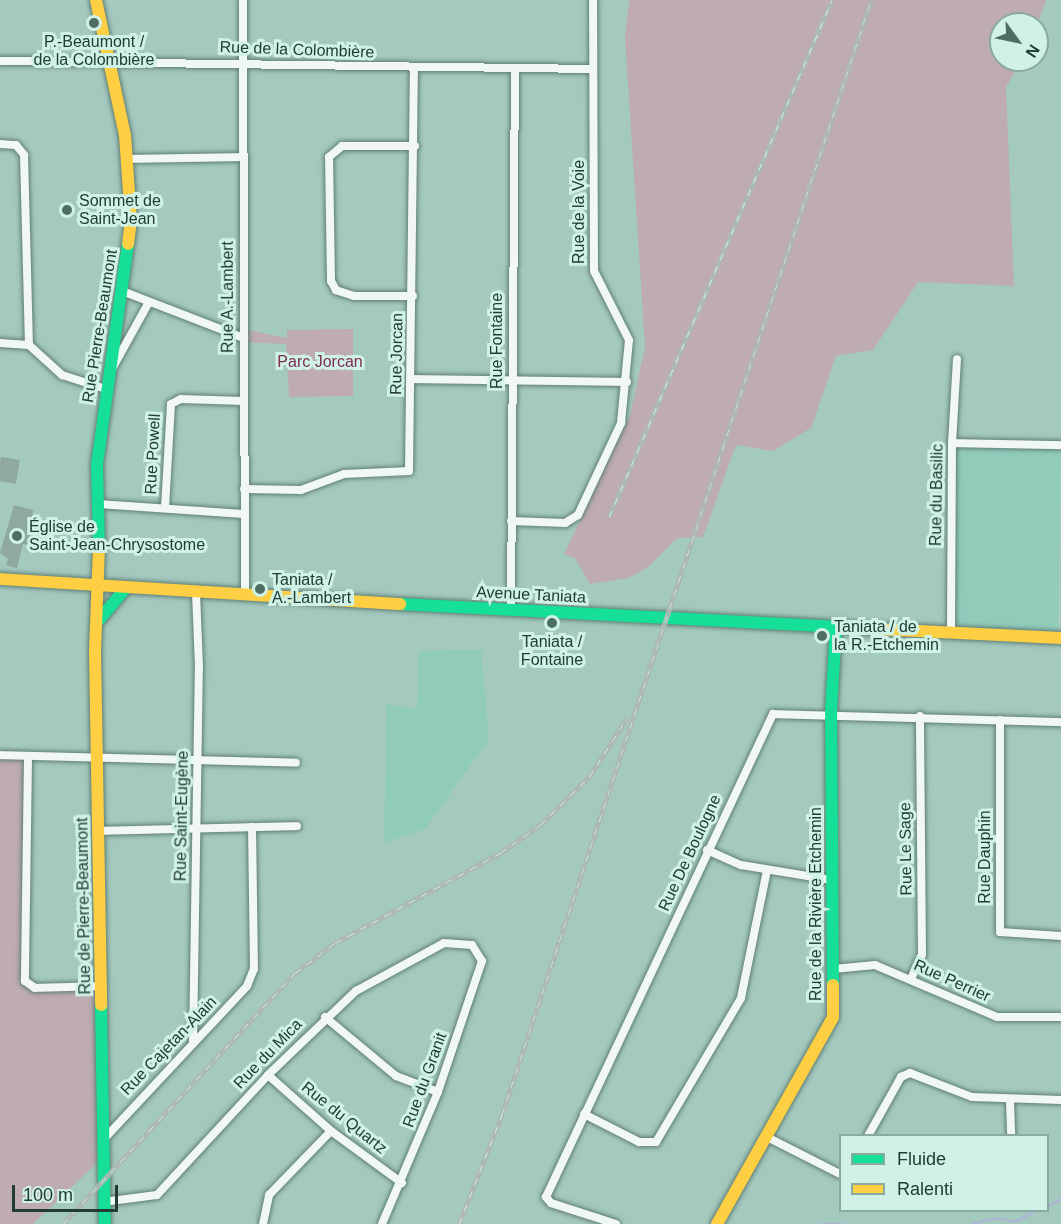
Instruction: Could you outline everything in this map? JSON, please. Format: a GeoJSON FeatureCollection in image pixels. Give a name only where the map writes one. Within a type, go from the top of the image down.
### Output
{"type":"FeatureCollection","features":[{"type":"Feature","properties":{"kind":"main road","name":"Rue Pierre-Beaumont"},"geometry":{"type":"LineString","coordinates":[[96,0],[128,159],[131,219],[106,389],[98,504],[99,588]]}},
{"type":"Feature","properties":{"kind":"main road","name":"Avenue Taniata"},"geometry":{"type":"LineString","coordinates":[[0,579],[99,588],[196,591],[511,611],[1061,638]]}},
{"type":"Feature","properties":{"kind":"main road","name":"Rue de Pierre-Beaumont"},"geometry":{"type":"LineString","coordinates":[[99,588],[97,759],[105,1224]]}},
{"type":"Feature","properties":{"kind":"main road"},"geometry":{"type":"LineString","coordinates":[[99,621],[125,589]]}},
{"type":"Feature","properties":{"kind":"main road","name":"Rue de la Rivière Etchemin"},"geometry":{"type":"LineString","coordinates":[[717,1224],[833,1017],[831,712],[836,626]]}},
{"type":"Feature","properties":{"kind":"street","name":"Rue A.-Lambert"},"geometry":{"type":"LineString","coordinates":[[243,0],[245,595]]}},
{"type":"Feature","properties":{"kind":"street","name":"Rue de la Voie"},"geometry":{"type":"LineString","coordinates":[[511,521],[565,523],[578,515],[621,423],[627,382],[629,340],[594,271],[593,0]]}},
{"type":"Feature","properties":{"kind":"street","name":"Rue de la Colombière"},"geometry":{"type":"LineString","coordinates":[[0,61],[109,60],[515,71],[593,69]]}},
{"type":"Feature","properties":{"kind":"street","name":"Rue Jorcan"},"geometry":{"type":"LineString","coordinates":[[244,489],[301,490],[344,474],[409,471],[415,146],[414,68]]}},
{"type":"Feature","properties":{"kind":"street","name":"Rue Fontaine"},"geometry":{"type":"LineString","coordinates":[[511,611],[515,71]]}},
{"type":"Feature","properties":{"kind":"street"},"geometry":{"type":"LineString","coordinates":[[0,144],[16,145],[24,155],[29,345]]}},
{"type":"Feature","properties":{"kind":"street"},"geometry":{"type":"LineString","coordinates":[[412,296],[354,296],[336,290],[331,281],[329,157],[342,146],[415,146]]}},
{"type":"Feature","properties":{"kind":"street"},"geometry":{"type":"LineString","coordinates":[[128,159],[243,157]]}},
{"type":"Feature","properties":{"kind":"street"},"geometry":{"type":"LineString","coordinates":[[122,291],[244,338]]}},
{"type":"Feature","properties":{"kind":"street"},"geometry":{"type":"LineString","coordinates":[[108,375],[149,302]]}},
{"type":"Feature","properties":{"kind":"street"},"geometry":{"type":"LineString","coordinates":[[0,343],[29,345],[62,375],[106,389]]}},
{"type":"Feature","properties":{"kind":"street","name":"Rue du Basilic"},"geometry":{"type":"LineString","coordinates":[[951,632],[952,443],[957,359]]}},
{"type":"Feature","properties":{"kind":"street"},"geometry":{"type":"LineString","coordinates":[[412,379],[627,382]]}},
{"type":"Feature","properties":{"kind":"street","name":"Rue Powell"},"geometry":{"type":"LineString","coordinates":[[165,508],[171,404],[181,399],[244,401]]}},
{"type":"Feature","properties":{"kind":"street"},"geometry":{"type":"LineString","coordinates":[[952,443],[1061,445]]}},
{"type":"Feature","properties":{"kind":"street"},"geometry":{"type":"LineString","coordinates":[[98,504],[244,514]]}},
{"type":"Feature","properties":{"kind":"street","name":"Rue Saint-Eugène"},"geometry":{"type":"LineString","coordinates":[[193,1042],[198,761],[196,591]]}},
{"type":"Feature","properties":{"kind":"street","name":"Rue De Boulogne"},"geometry":{"type":"LineString","coordinates":[[616,1224],[551,1203],[546,1197],[707,850],[773,714],[831,712],[1061,722]]}},
{"type":"Feature","properties":{"kind":"street","name":"Rue Le Sage"},"geometry":{"type":"LineString","coordinates":[[911,979],[922,954],[920,716]]}},
{"type":"Feature","properties":{"kind":"street","name":"Rue Dauphin"},"geometry":{"type":"LineString","coordinates":[[1000,720],[1000,932],[1061,936]]}},
{"type":"Feature","properties":{"kind":"street"},"geometry":{"type":"LineString","coordinates":[[0,755],[28,758],[296,763]]}},
{"type":"Feature","properties":{"kind":"street"},"geometry":{"type":"LineString","coordinates":[[28,758],[25,981],[35,988],[102,986]]}},
{"type":"Feature","properties":{"kind":"street"},"geometry":{"type":"LineString","coordinates":[[98,831],[297,826]]}},
{"type":"Feature","properties":{"kind":"street","name":"Rue Cajetan-Alain"},"geometry":{"type":"LineString","coordinates":[[102,1141],[247,986],[254,969],[252,827]]}},
{"type":"Feature","properties":{"kind":"street"},"geometry":{"type":"LineString","coordinates":[[707,850],[741,865],[832,880]]}},
{"type":"Feature","properties":{"kind":"street"},"geometry":{"type":"LineString","coordinates":[[584,1114],[639,1142],[656,1142],[741,998],[767,870]]}},
{"type":"Feature","properties":{"kind":"street","name":"Rue du Mica"},"geometry":{"type":"LineString","coordinates":[[103,1202],[158,1196],[268,1075],[325,1017],[356,991],[444,943],[472,945]]}},
{"type":"Feature","properties":{"kind":"street","name":"Rue du Granit"},"geometry":{"type":"LineString","coordinates":[[382,1224],[402,1183],[438,1092],[482,961],[472,945]]}},
{"type":"Feature","properties":{"kind":"street","name":"Rue Perrier"},"geometry":{"type":"LineString","coordinates":[[833,969],[875,965],[996,1017],[1061,1017]]}},
{"type":"Feature","properties":{"kind":"street"},"geometry":{"type":"LineString","coordinates":[[325,1017],[396,1076],[438,1092]]}},
{"type":"Feature","properties":{"kind":"street"},"geometry":{"type":"LineString","coordinates":[[869,1134],[901,1077],[910,1073],[972,1097],[1010,1101],[1061,1100]]}},
{"type":"Feature","properties":{"kind":"street","name":"Rue du Quartz"},"geometry":{"type":"LineString","coordinates":[[268,1075],[331,1131],[402,1183]]}},
{"type":"Feature","properties":{"kind":"street"},"geometry":{"type":"LineString","coordinates":[[1010,1101],[1011,1134]]}},
{"type":"Feature","properties":{"kind":"street"},"geometry":{"type":"LineString","coordinates":[[264,1224],[268,1195],[331,1131]]}},
{"type":"Feature","properties":{"kind":"street"},"geometry":{"type":"LineString","coordinates":[[765,1136],[839,1173]]}},
{"type":"Feature","properties":{"kind":"shaded area"},"geometry":{"type":"Polygon","coordinates":[[[952,443],[1061,445],[1058,634],[949,632],[952,443]]]}},
{"type":"Feature","properties":{"kind":"shaded area"},"geometry":{"type":"Polygon","coordinates":[[[481,650],[489,739],[425,829],[384,843],[387,704],[417,709],[419,651],[481,650]]]}},
{"type":"Feature","properties":{"kind":"green space"},"geometry":{"type":"Polygon","coordinates":[[[629,0],[1046,0],[1042,12],[989,12],[989,72],[1015,72],[1006,87],[1014,286],[918,282],[873,350],[836,356],[811,428],[773,451],[736,445],[703,537],[677,538],[648,567],[629,578],[590,584],[575,558],[564,554],[630,416],[645,347],[625,37],[629,0]]]}},
{"type":"Feature","properties":{"kind":"green space","name":"Parc Jorcan"},"geometry":{"type":"Polygon","coordinates":[[[243,329],[287,338],[287,330],[353,329],[353,396],[289,397],[286,344],[243,342],[243,329]]]}},
{"type":"Feature","properties":{"kind":"green space"},"geometry":{"type":"Polygon","coordinates":[[[0,755],[28,758],[25,981],[35,988],[102,986],[103,1157],[33,1224],[0,1224],[0,755]]]}},
{"type":"Feature","properties":{"kind":"building"},"geometry":{"type":"Polygon","coordinates":[[[1,457],[20,460],[16,484],[0,481],[1,457]]]}},
{"type":"Feature","properties":{"kind":"building","name":"Église de Saint-Jean-Chrysostome"},"geometry":{"type":"Polygon","coordinates":[[[14,505],[33,510],[29,545],[23,544],[17,568],[6,565],[8,559],[0,553],[14,505]]]}},
{"type":"Feature","properties":{"kind":"waterway"},"geometry":{"type":"LineString","coordinates":[[1049,1205],[1061,1199]]}},
{"type":"Feature","properties":{"kind":"waterway"},"geometry":{"type":"LineString","coordinates":[[972,1224],[998,1218],[1015,1222],[1034,1212]]}},
{"type":"Feature","properties":{"kind":"waterway"},"geometry":{"type":"LineString","coordinates":[[821,1224],[843,1224]]}},
{"type":"Feature","properties":{"kind":"railway"},"geometry":{"type":"LineString","coordinates":[[609,517],[832,0]]}},
{"type":"Feature","properties":{"kind":"railway"},"geometry":{"type":"LineString","coordinates":[[459,1224],[502,1114],[871,0]]}},
{"type":"Feature","properties":{"kind":"railway"},"geometry":{"type":"LineString","coordinates":[[63,1224],[295,973],[335,943],[500,853],[540,825],[589,777],[627,718]]}},
{"type":"Feature","properties":{"kind":"traffic: fast"},"geometry":{"type":"LineString","coordinates":[[99,547],[97,464],[128,244]]}},
{"type":"Feature","properties":{"kind":"traffic: fast"},"geometry":{"type":"LineString","coordinates":[[99,620],[125,589]]}},
{"type":"Feature","properties":{"kind":"traffic: fast"},"geometry":{"type":"LineString","coordinates":[[400,604],[855,628]]}},
{"type":"Feature","properties":{"kind":"traffic: fast"},"geometry":{"type":"LineString","coordinates":[[833,985],[831,712],[836,626]]}},
{"type":"Feature","properties":{"kind":"traffic: fast"},"geometry":{"type":"LineString","coordinates":[[101,1005],[105,1224]]}},
{"type":"Feature","properties":{"kind":"traffic: slow"},"geometry":{"type":"LineString","coordinates":[[96,0],[125,135],[131,220],[128,244]]}},
{"type":"Feature","properties":{"kind":"traffic: slow"},"geometry":{"type":"LineString","coordinates":[[99,547],[95,652],[101,1005]]}},
{"type":"Feature","properties":{"kind":"traffic: slow"},"geometry":{"type":"LineString","coordinates":[[0,579],[400,604]]}},
{"type":"Feature","properties":{"kind":"traffic: slow"},"geometry":{"type":"LineString","coordinates":[[855,628],[1061,638]]}},
{"type":"Feature","properties":{"kind":"traffic: slow"},"geometry":{"type":"LineString","coordinates":[[717,1224],[833,1017],[833,985]]}},
{"type":"Feature","properties":{"kind":"place","name":"P.-Beaumont / de la Colombière"},"geometry":{"type":"Point","coordinates":[94,23]}},
{"type":"Feature","properties":{"kind":"place","name":"Sommet de Saint-Jean"},"geometry":{"type":"Point","coordinates":[67,210]}},
{"type":"Feature","properties":{"kind":"place","name":"Église de Saint-Jean-Chrysostome"},"geometry":{"type":"Point","coordinates":[17,536]}},
{"type":"Feature","properties":{"kind":"place","name":"Taniata / A.-Lambert"},"geometry":{"type":"Point","coordinates":[260,589]}},
{"type":"Feature","properties":{"kind":"place","name":"Taniata / Fontaine"},"geometry":{"type":"Point","coordinates":[552,623]}},
{"type":"Feature","properties":{"kind":"place","name":"Taniata / de la R.-Etchemin"},"geometry":{"type":"Point","coordinates":[822,636]}}]}
